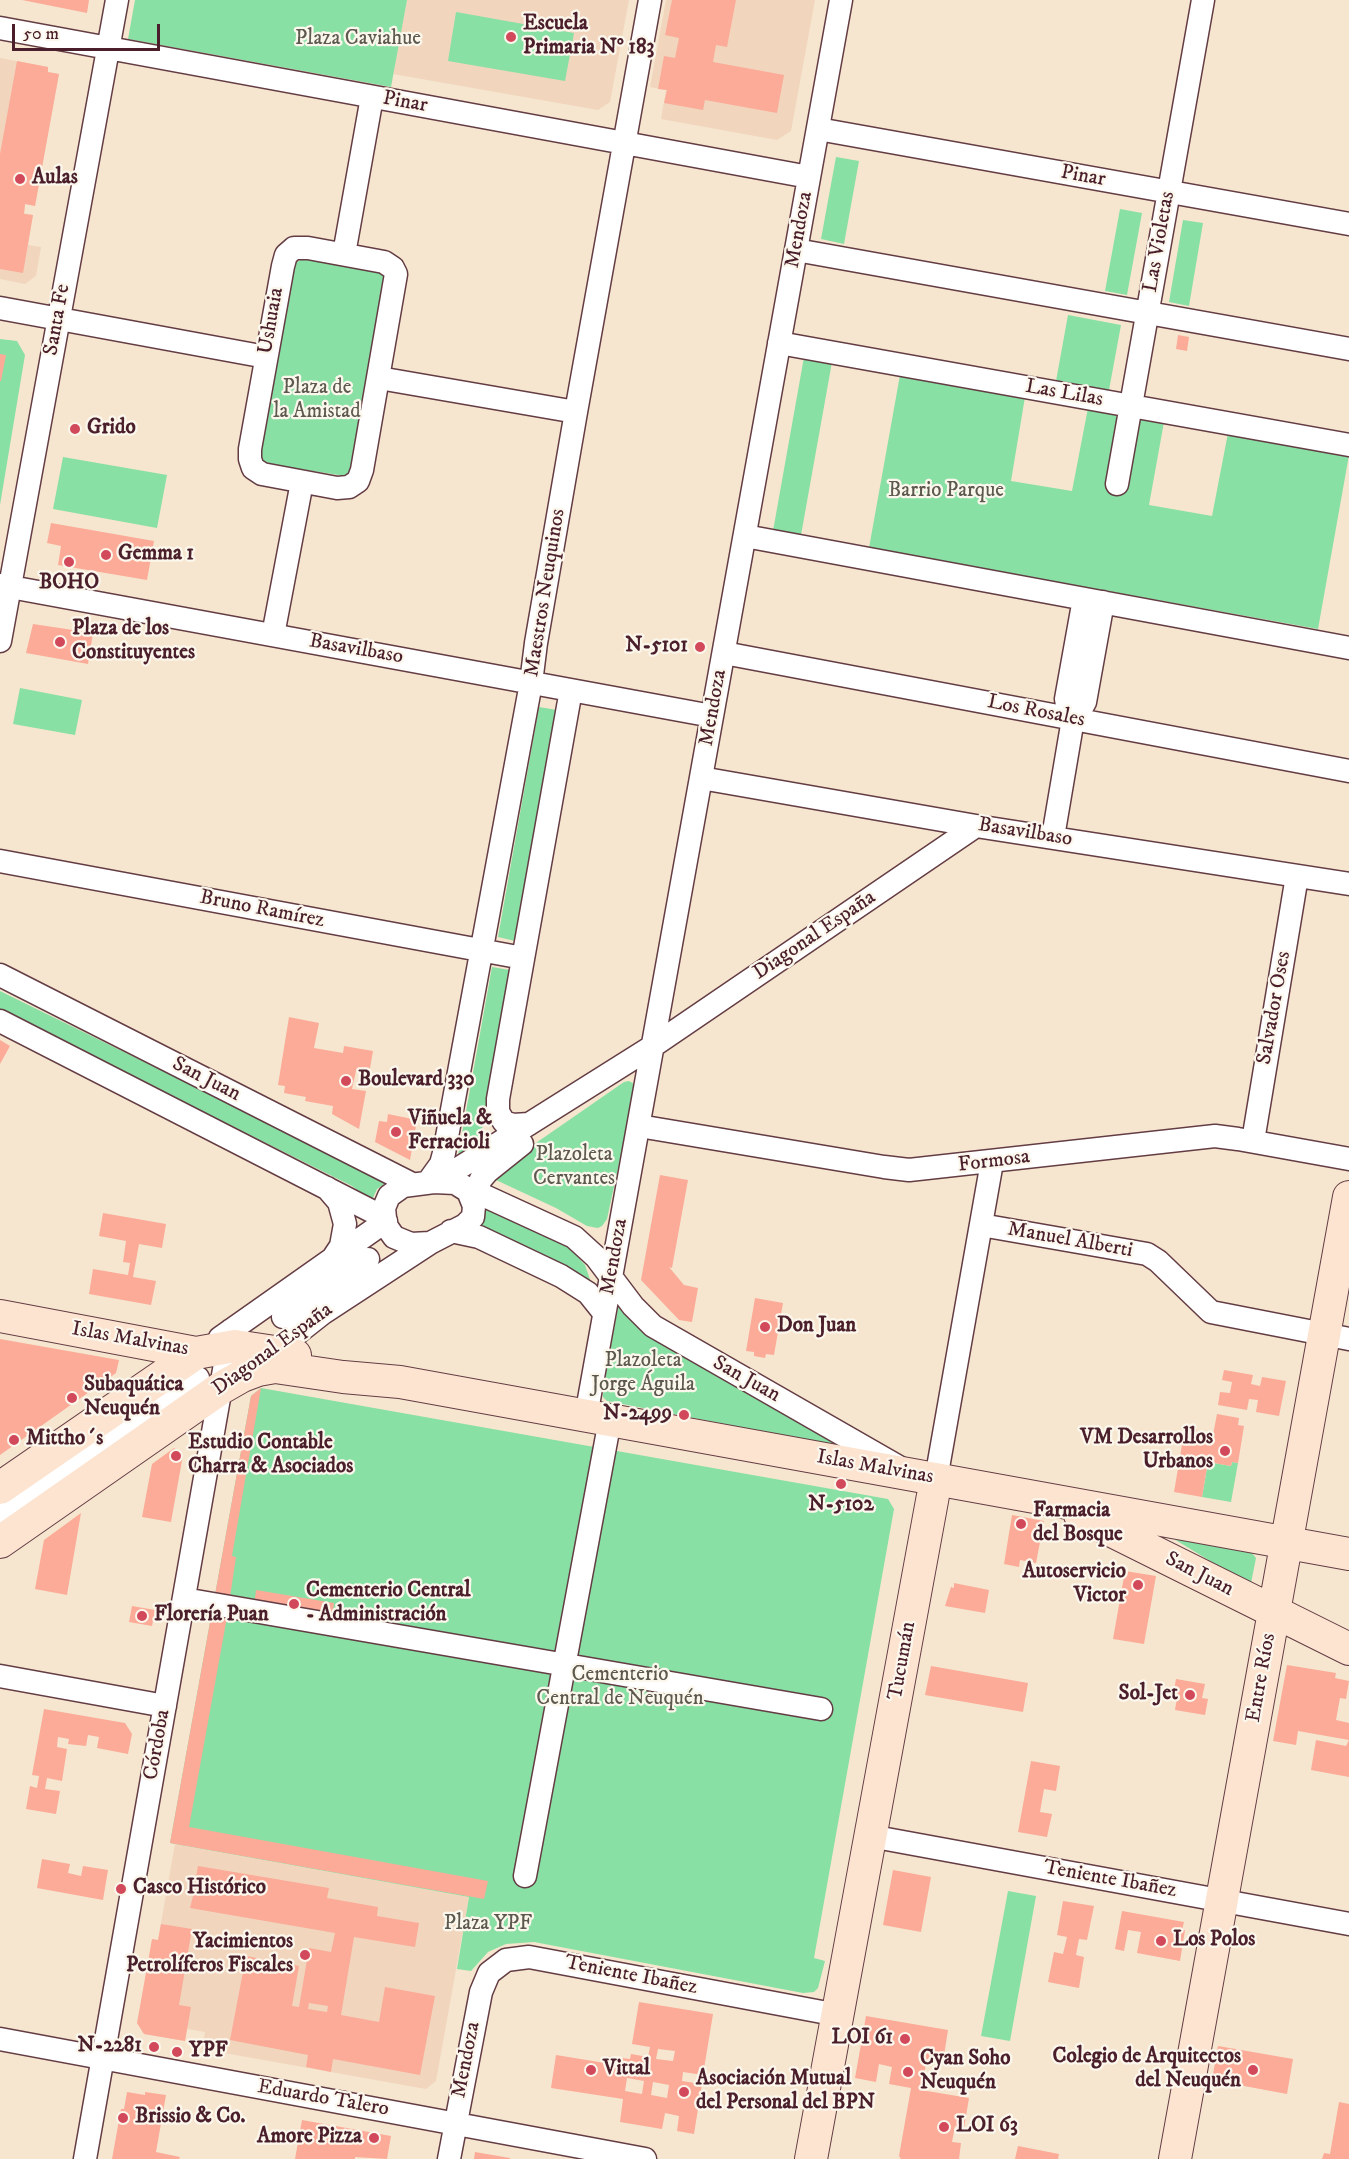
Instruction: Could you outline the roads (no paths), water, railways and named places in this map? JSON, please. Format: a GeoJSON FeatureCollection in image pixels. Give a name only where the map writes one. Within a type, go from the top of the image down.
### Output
{"type":"FeatureCollection","features":[{"type":"Feature","properties":{"kind":"main road","name":"Entre Ríos"},"geometry":{"type":"LineString","coordinates":[[1175,2159],[1287,1543],[1337,1337],[1349,1197]]}},
{"type":"Feature","properties":{"kind":"main road","name":"Islas Malvinas"},"geometry":{"type":"LineString","coordinates":[[0,1316],[214,1374],[275,1367],[343,1377],[400,1382],[1349,1554]]}},
{"type":"Feature","properties":{"kind":"main road","name":"Islas Malvinas"},"geometry":{"type":"LineString","coordinates":[[214,1374],[229,1338],[246,1346],[334,1361],[400,1382]]}},
{"type":"Feature","properties":{"kind":"main road","name":"Diagonal España"},"geometry":{"type":"LineString","coordinates":[[0,1488],[151,1411],[214,1374]]}},
{"type":"Feature","properties":{"kind":"main road","name":"Diagonal España"},"geometry":{"type":"LineString","coordinates":[[0,1542],[151,1411],[214,1374]]}},
{"type":"Feature","properties":{"kind":"main road","name":"Tucumán"},"geometry":{"type":"LineString","coordinates":[[811,2159],[870,1836],[925,1477]]}},
{"type":"Feature","properties":{"kind":"main road","name":"San Juan"},"geometry":{"type":"LineString","coordinates":[[1050,1499],[1349,1649]]}},
{"type":"Feature","properties":{"kind":"street","name":"Santa Fe"},"geometry":{"type":"LineString","coordinates":[[0,641],[5,585],[59,319],[117,0]]}},
{"type":"Feature","properties":{"kind":"street","name":"Maestros Neuquinos"},"geometry":{"type":"LineString","coordinates":[[425,1183],[441,1164],[444,1153],[531,683],[576,412],[650,0]]}},
{"type":"Feature","properties":{"kind":"street","name":"Mendoza"},"geometry":{"type":"LineString","coordinates":[[525,1876],[565,1665],[598,1418],[604,1313],[841,0]]}},
{"type":"Feature","properties":{"kind":"street","name":"Las Violetas"},"geometry":{"type":"LineString","coordinates":[[1117,484],[1203,0]]}},
{"type":"Feature","properties":{"kind":"street","name":"Pinar"},"geometry":{"type":"LineString","coordinates":[[0,28],[809,177]]}},
{"type":"Feature","properties":{"kind":"street"},"geometry":{"type":"LineString","coordinates":[[344,254],[372,97]]}},
{"type":"Feature","properties":{"kind":"street","name":"Pinar"},"geometry":{"type":"LineString","coordinates":[[818,129],[1349,224]]}},
{"type":"Feature","properties":{"kind":"street","name":"Ushuaia"},"geometry":{"type":"LineString","coordinates":[[301,247],[344,254],[384,262],[393,268],[396,274],[379,378],[358,481],[354,485],[343,488],[262,474],[253,468],[249,459],[250,449],[283,266],[289,251],[301,247]]}},
{"type":"Feature","properties":{"kind":"street"},"geometry":{"type":"LineString","coordinates":[[796,249],[1349,350]]}},
{"type":"Feature","properties":{"kind":"street"},"geometry":{"type":"LineString","coordinates":[[0,308],[266,357]]}},
{"type":"Feature","properties":{"kind":"street","name":"Las Lilas"},"geometry":{"type":"LineString","coordinates":[[779,343],[1349,445]]}},
{"type":"Feature","properties":{"kind":"street"},"geometry":{"type":"LineString","coordinates":[[379,378],[576,412]]}},
{"type":"Feature","properties":{"kind":"street"},"geometry":{"type":"LineString","coordinates":[[273,635],[302,482]]}},
{"type":"Feature","properties":{"kind":"street"},"geometry":{"type":"LineString","coordinates":[[745,536],[1349,648]]}},
{"type":"Feature","properties":{"kind":"street","name":"Basavilbaso"},"geometry":{"type":"LineString","coordinates":[[5,585],[712,716]]}},
{"type":"Feature","properties":{"kind":"street"},"geometry":{"type":"LineString","coordinates":[[1053,837],[1073,719],[1066,699],[1093,601]]}},
{"type":"Feature","properties":{"kind":"street","name":"Los Rosales"},"geometry":{"type":"LineString","coordinates":[[724,652],[1349,771]]}},
{"type":"Feature","properties":{"kind":"street","name":"Maestros Neuquinos"},"geometry":{"type":"LineString","coordinates":[[529,1124],[504,1122],[499,1117],[498,1108],[572,690]]}},
{"type":"Feature","properties":{"kind":"street","name":"Basavilbaso"},"geometry":{"type":"LineString","coordinates":[[701,778],[976,826],[1349,884]]}},
{"type":"Feature","properties":{"kind":"street","name":"Diagonal España"},"geometry":{"type":"LineString","coordinates":[[229,1338],[385,1220],[384,1208],[389,1197],[403,1186],[425,1183],[529,1124],[653,1046],[976,826]]}},
{"type":"Feature","properties":{"kind":"street","name":"Bruno Ramírez"},"geometry":{"type":"LineString","coordinates":[[0,861],[523,958]]}},
{"type":"Feature","properties":{"kind":"street","name":"Salvador Oses"},"geometry":{"type":"LineString","coordinates":[[1253,1141],[1297,876]]}},
{"type":"Feature","properties":{"kind":"street","name":"San Juan"},"geometry":{"type":"LineString","coordinates":[[0,975],[425,1183]]}},
{"type":"Feature","properties":{"kind":"street","name":"San Juan"},"geometry":{"type":"LineString","coordinates":[[0,1021],[326,1187],[385,1220]]}},
{"type":"Feature","properties":{"kind":"street","name":"Diagonal España"},"geometry":{"type":"LineString","coordinates":[[214,1374],[274,1351],[323,1313],[430,1243],[465,1225],[473,1217],[475,1211],[470,1192],[495,1164],[653,1046]]}},
{"type":"Feature","properties":{"kind":"street","name":"Formosa"},"geometry":{"type":"LineString","coordinates":[[639,1125],[895,1169],[923,1169],[992,1162],[1215,1136],[1349,1159]]}},
{"type":"Feature","properties":{"kind":"street","name":"Tucumán"},"geometry":{"type":"LineString","coordinates":[[925,1477],[981,1225],[992,1162]]}},
{"type":"Feature","properties":{"kind":"street"},"geometry":{"type":"LineString","coordinates":[[425,1183],[445,1182],[470,1192]]}},
{"type":"Feature","properties":{"kind":"street"},"geometry":{"type":"LineString","coordinates":[[326,1187],[339,1202],[344,1217],[344,1238],[333,1258]]}},
{"type":"Feature","properties":{"kind":"street","name":"San Juan"},"geometry":{"type":"LineString","coordinates":[[470,1192],[574,1237],[585,1239],[603,1238],[616,1229],[621,1219]]}},
{"type":"Feature","properties":{"kind":"street"},"geometry":{"type":"LineString","coordinates":[[385,1220],[390,1232],[401,1241],[420,1245],[430,1243]]}},
{"type":"Feature","properties":{"kind":"street","name":"Manuel Alberti"},"geometry":{"type":"LineString","coordinates":[[981,1225],[1147,1254],[1158,1261],[1211,1312],[1337,1337]]}},
{"type":"Feature","properties":{"kind":"street"},"geometry":{"type":"LineString","coordinates":[[451,1231],[479,1237],[561,1276],[581,1287],[604,1313]]}},
{"type":"Feature","properties":{"kind":"street","name":"San Juan"},"geometry":{"type":"LineString","coordinates":[[574,1237],[596,1257],[641,1316],[665,1335],[925,1477]]}},
{"type":"Feature","properties":{"kind":"street"},"geometry":{"type":"LineString","coordinates":[[283,1317],[368,1258]]}},
{"type":"Feature","properties":{"kind":"street","name":"Córdoba"},"geometry":{"type":"LineString","coordinates":[[85,2159],[184,1599],[214,1374]]}},
{"type":"Feature","properties":{"kind":"street"},"geometry":{"type":"LineString","coordinates":[[0,1515],[151,1411]]}},
{"type":"Feature","properties":{"kind":"street"},"geometry":{"type":"LineString","coordinates":[[184,1599],[821,1709]]}},
{"type":"Feature","properties":{"kind":"street"},"geometry":{"type":"LineString","coordinates":[[0,1676],[165,1706]]}},
{"type":"Feature","properties":{"kind":"street","name":"Teniente Ibañez"},"geometry":{"type":"LineString","coordinates":[[870,1836],[1349,1924]]}},
{"type":"Feature","properties":{"kind":"street","name":"Teniente Ibañez"},"geometry":{"type":"LineString","coordinates":[[497,1966],[506,1960],[529,1957],[837,2015]]}},
{"type":"Feature","properties":{"kind":"street","name":"Mendoza"},"geometry":{"type":"LineString","coordinates":[[449,2159],[480,1992],[483,1982],[497,1966]]}},
{"type":"Feature","properties":{"kind":"street","name":"Eduardo Talero"},"geometry":{"type":"LineString","coordinates":[[0,2038],[645,2159]]}},
{"type":"Feature","properties":{"kind":"place","name":"Escuela Primaria N° 183"},"geometry":{"type":"Point","coordinates":[511,37]}},
{"type":"Feature","properties":{"kind":"place","name":"Aulas"},"geometry":{"type":"Point","coordinates":[20,179]}},
{"type":"Feature","properties":{"kind":"place","name":"Grido"},"geometry":{"type":"Point","coordinates":[75,429]}},
{"type":"Feature","properties":{"kind":"place","name":"Gemma 1"},"geometry":{"type":"Point","coordinates":[106,555]}},
{"type":"Feature","properties":{"kind":"place","name":"BOHO"},"geometry":{"type":"Point","coordinates":[69,562]}},
{"type":"Feature","properties":{"kind":"place","name":"Plaza de los Constituyentes"},"geometry":{"type":"Point","coordinates":[60,642]}},
{"type":"Feature","properties":{"kind":"place","name":"N-5101"},"geometry":{"type":"Point","coordinates":[700,647]}},
{"type":"Feature","properties":{"kind":"place","name":"Boulevard 330"},"geometry":{"type":"Point","coordinates":[346,1081]}},
{"type":"Feature","properties":{"kind":"place","name":"Viñuela & Ferracioli"},"geometry":{"type":"Point","coordinates":[396,1132]}},
{"type":"Feature","properties":{"kind":"place","name":"Don Juan"},"geometry":{"type":"Point","coordinates":[765,1327]}},
{"type":"Feature","properties":{"kind":"place","name":"Subaquática Neuquén"},"geometry":{"type":"Point","coordinates":[72,1398]}},
{"type":"Feature","properties":{"kind":"place","name":"N-2499"},"geometry":{"type":"Point","coordinates":[684,1415]}},
{"type":"Feature","properties":{"kind":"place","name":"Mittho´s"},"geometry":{"type":"Point","coordinates":[14,1440]}},
{"type":"Feature","properties":{"kind":"place","name":"VM Desarrollos Urbanos"},"geometry":{"type":"Point","coordinates":[1225,1451]}},
{"type":"Feature","properties":{"kind":"place","name":"Estudio Contable Charra & Asociados"},"geometry":{"type":"Point","coordinates":[176,1456]}},
{"type":"Feature","properties":{"kind":"place","name":"N-5102"},"geometry":{"type":"Point","coordinates":[841,1484]}},
{"type":"Feature","properties":{"kind":"place","name":"Farmacia del Bosque"},"geometry":{"type":"Point","coordinates":[1021,1524]}},
{"type":"Feature","properties":{"kind":"place","name":"Autoservicio Victor"},"geometry":{"type":"Point","coordinates":[1138,1585]}},
{"type":"Feature","properties":{"kind":"place","name":"Cementerio Central - Administración"},"geometry":{"type":"Point","coordinates":[294,1604]}},
{"type":"Feature","properties":{"kind":"place","name":"Florería Puan"},"geometry":{"type":"Point","coordinates":[142,1616]}},
{"type":"Feature","properties":{"kind":"place","name":"Sol-Jet"},"geometry":{"type":"Point","coordinates":[1190,1695]}},
{"type":"Feature","properties":{"kind":"place","name":"Casco Histórico"},"geometry":{"type":"Point","coordinates":[121,1889]}},
{"type":"Feature","properties":{"kind":"place","name":"Los Polos"},"geometry":{"type":"Point","coordinates":[1161,1941]}},
{"type":"Feature","properties":{"kind":"place","name":"Yacimientos Petrolíferos Fiscales"},"geometry":{"type":"Point","coordinates":[305,1955]}},
{"type":"Feature","properties":{"kind":"place","name":"LOI 61"},"geometry":{"type":"Point","coordinates":[905,2039]}},
{"type":"Feature","properties":{"kind":"place","name":"N-2281"},"geometry":{"type":"Point","coordinates":[154,2047]}},
{"type":"Feature","properties":{"kind":"place","name":"YPF"},"geometry":{"type":"Point","coordinates":[177,2052]}},
{"type":"Feature","properties":{"kind":"place","name":"Vittal"},"geometry":{"type":"Point","coordinates":[591,2070]}},
{"type":"Feature","properties":{"kind":"place","name":"Colegio de Arquitectos del Neuquén"},"geometry":{"type":"Point","coordinates":[1253,2070]}},
{"type":"Feature","properties":{"kind":"place","name":"Cyan Soho Neuquén"},"geometry":{"type":"Point","coordinates":[908,2072]}},
{"type":"Feature","properties":{"kind":"place","name":"Asociación Mutual del Personal del BPN"},"geometry":{"type":"Point","coordinates":[684,2092]}},
{"type":"Feature","properties":{"kind":"place","name":"Brissio & Co."},"geometry":{"type":"Point","coordinates":[123,2118]}},
{"type":"Feature","properties":{"kind":"place","name":"LOI 63"},"geometry":{"type":"Point","coordinates":[944,2127]}},
{"type":"Feature","properties":{"kind":"place","name":"Amore Pizza"},"geometry":{"type":"Point","coordinates":[374,2138]}},
{"type":"Feature","properties":{"kind":"park label","name":"Plaza Caviahue"},"geometry":{"type":"Point","coordinates":[358,40]}},
{"type":"Feature","properties":{"kind":"park label","name":"Plaza de la Amistad"},"geometry":{"type":"Point","coordinates":[317,401]}},
{"type":"Feature","properties":{"kind":"park label","name":"Barrio Parque"},"geometry":{"type":"Point","coordinates":[946,492]}},
{"type":"Feature","properties":{"kind":"park label","name":"Plazoleta Cervantes"},"geometry":{"type":"Point","coordinates":[574,1168]}},
{"type":"Feature","properties":{"kind":"park label","name":"Plazoleta Jorge Águila"},"geometry":{"type":"Point","coordinates":[643,1374]}},
{"type":"Feature","properties":{"kind":"park label","name":"Cementerio Central de Neuquén"},"geometry":{"type":"Point","coordinates":[620,1688]}},
{"type":"Feature","properties":{"kind":"park label","name":"Plaza YPF"},"geometry":{"type":"Point","coordinates":[488,1925]}}]}
